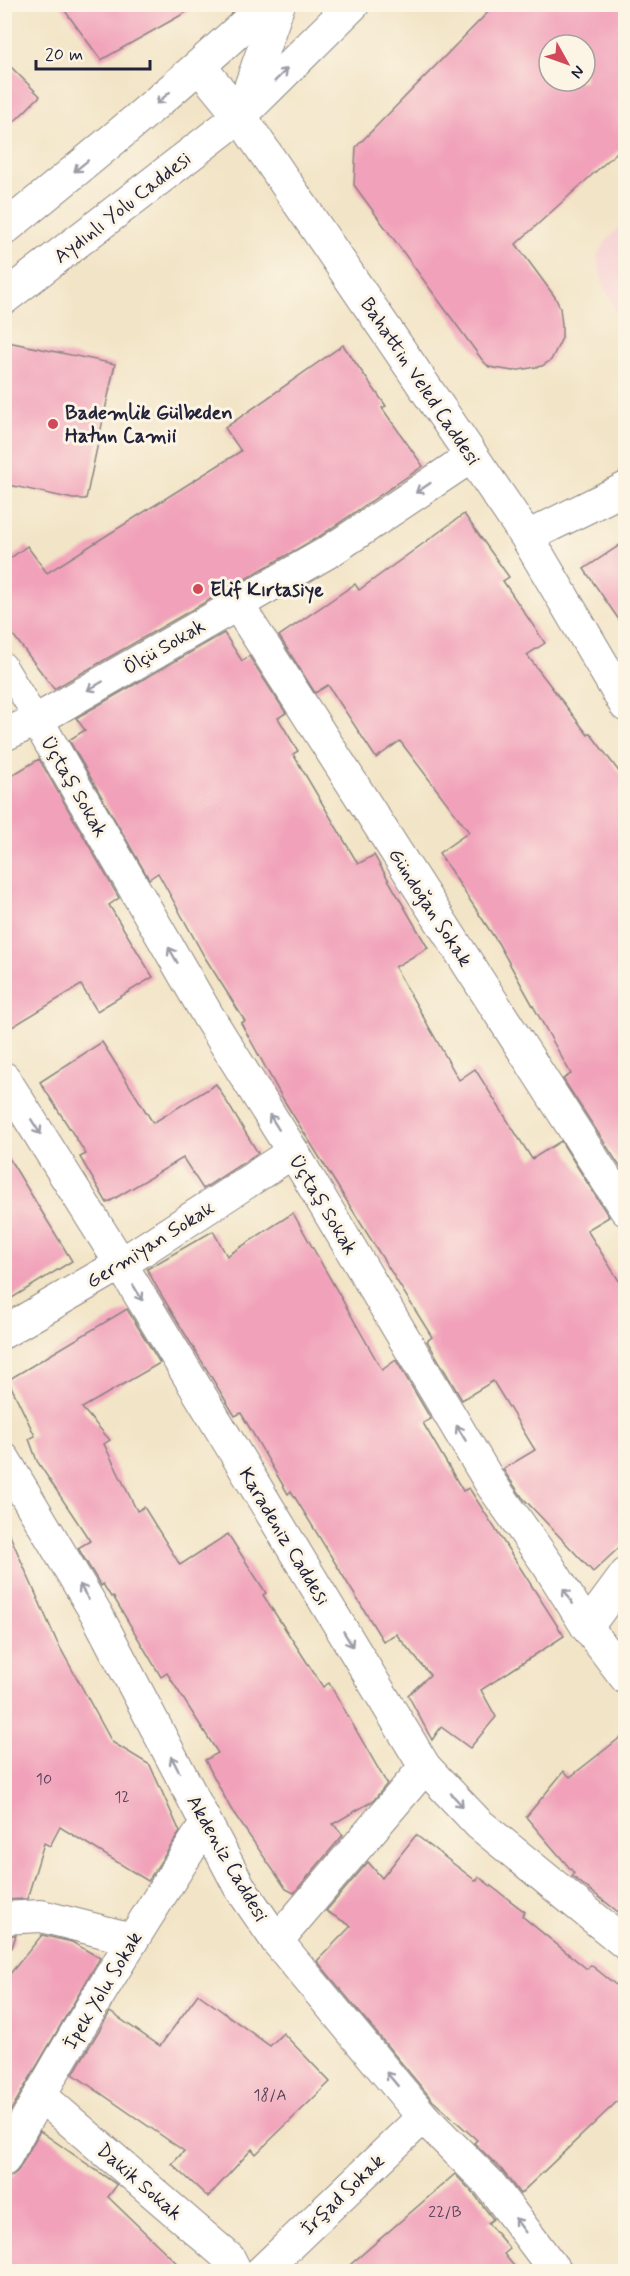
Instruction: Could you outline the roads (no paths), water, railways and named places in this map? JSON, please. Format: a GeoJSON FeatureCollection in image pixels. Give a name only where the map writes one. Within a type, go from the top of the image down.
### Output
{"type":"FeatureCollection","features":[{"type":"Feature","properties":{"kind":"main road"},"geometry":{"type":"LineString","coordinates":[[4,229],[200,67],[267,4]]}},
{"type":"Feature","properties":{"kind":"main road","name":"Aydınlı Yolu Caddesi"},"geometry":{"type":"LineString","coordinates":[[4,298],[240,116],[353,4]]}},
{"type":"Feature","properties":{"kind":"main road","name":"Bahattin Veled Caddesi"},"geometry":{"type":"LineString","coordinates":[[200,67],[240,116],[527,537],[626,705]]}},
{"type":"Feature","properties":{"kind":"street"},"geometry":{"type":"LineString","coordinates":[[240,116],[279,4]]}},
{"type":"Feature","properties":{"kind":"street","name":"Ölçü Sokak"},"geometry":{"type":"LineString","coordinates":[[4,735],[37,720],[330,551],[472,456]]}},
{"type":"Feature","properties":{"kind":"street"},"geometry":{"type":"LineString","coordinates":[[527,537],[626,488]]}},
{"type":"Feature","properties":{"kind":"street","name":"Gündoğan Sokak"},"geometry":{"type":"LineString","coordinates":[[237,604],[626,1210]]}},
{"type":"Feature","properties":{"kind":"street"},"geometry":{"type":"LineString","coordinates":[[4,665],[37,720]]}},
{"type":"Feature","properties":{"kind":"street","name":"Üçtaş Sokak"},"geometry":{"type":"LineString","coordinates":[[37,720],[208,1016],[293,1152],[491,1484],[548,1565],[587,1627],[626,1678]]}},
{"type":"Feature","properties":{"kind":"street","name":"Karadeniz Caddesi"},"geometry":{"type":"LineString","coordinates":[[4,1078],[121,1264],[425,1767],[479,1824],[626,1944]]}},
{"type":"Feature","properties":{"kind":"street","name":"Germiyan Sokak"},"geometry":{"type":"LineString","coordinates":[[4,1332],[121,1264],[293,1152]]}},
{"type":"Feature","properties":{"kind":"street","name":"Akdeniz Caddesi"},"geometry":{"type":"LineString","coordinates":[[4,1459],[96,1613],[239,1886],[277,1941],[423,2117],[489,2183],[556,2271]]}},
{"type":"Feature","properties":{"kind":"street"},"geometry":{"type":"LineString","coordinates":[[587,1627],[626,1574]]}},
{"type":"Feature","properties":{"kind":"street"},"geometry":{"type":"LineString","coordinates":[[277,1941],[425,1767]]}},
{"type":"Feature","properties":{"kind":"street","name":"İpek Yolu Sokak"},"geometry":{"type":"LineString","coordinates":[[4,2160],[132,1939],[206,1824]]}},
{"type":"Feature","properties":{"kind":"street"},"geometry":{"type":"LineString","coordinates":[[4,1918],[41,1916],[132,1939]]}},
{"type":"Feature","properties":{"kind":"street","name":"Dakik Sokak"},"geometry":{"type":"LineString","coordinates":[[40,2095],[229,2258],[236,2271]]}},
{"type":"Feature","properties":{"kind":"street","name":"İrşad Sokak"},"geometry":{"type":"LineString","coordinates":[[261,2271],[423,2117]]}},
{"type":"Feature","properties":{"kind":"place","name":"Bademlik Gülbeden Hatun Camii"},"geometry":{"type":"Point","coordinates":[53,424]}},
{"type":"Feature","properties":{"kind":"place","name":"Elif Kırtasiye"},"geometry":{"type":"Point","coordinates":[198,589]}}]}
